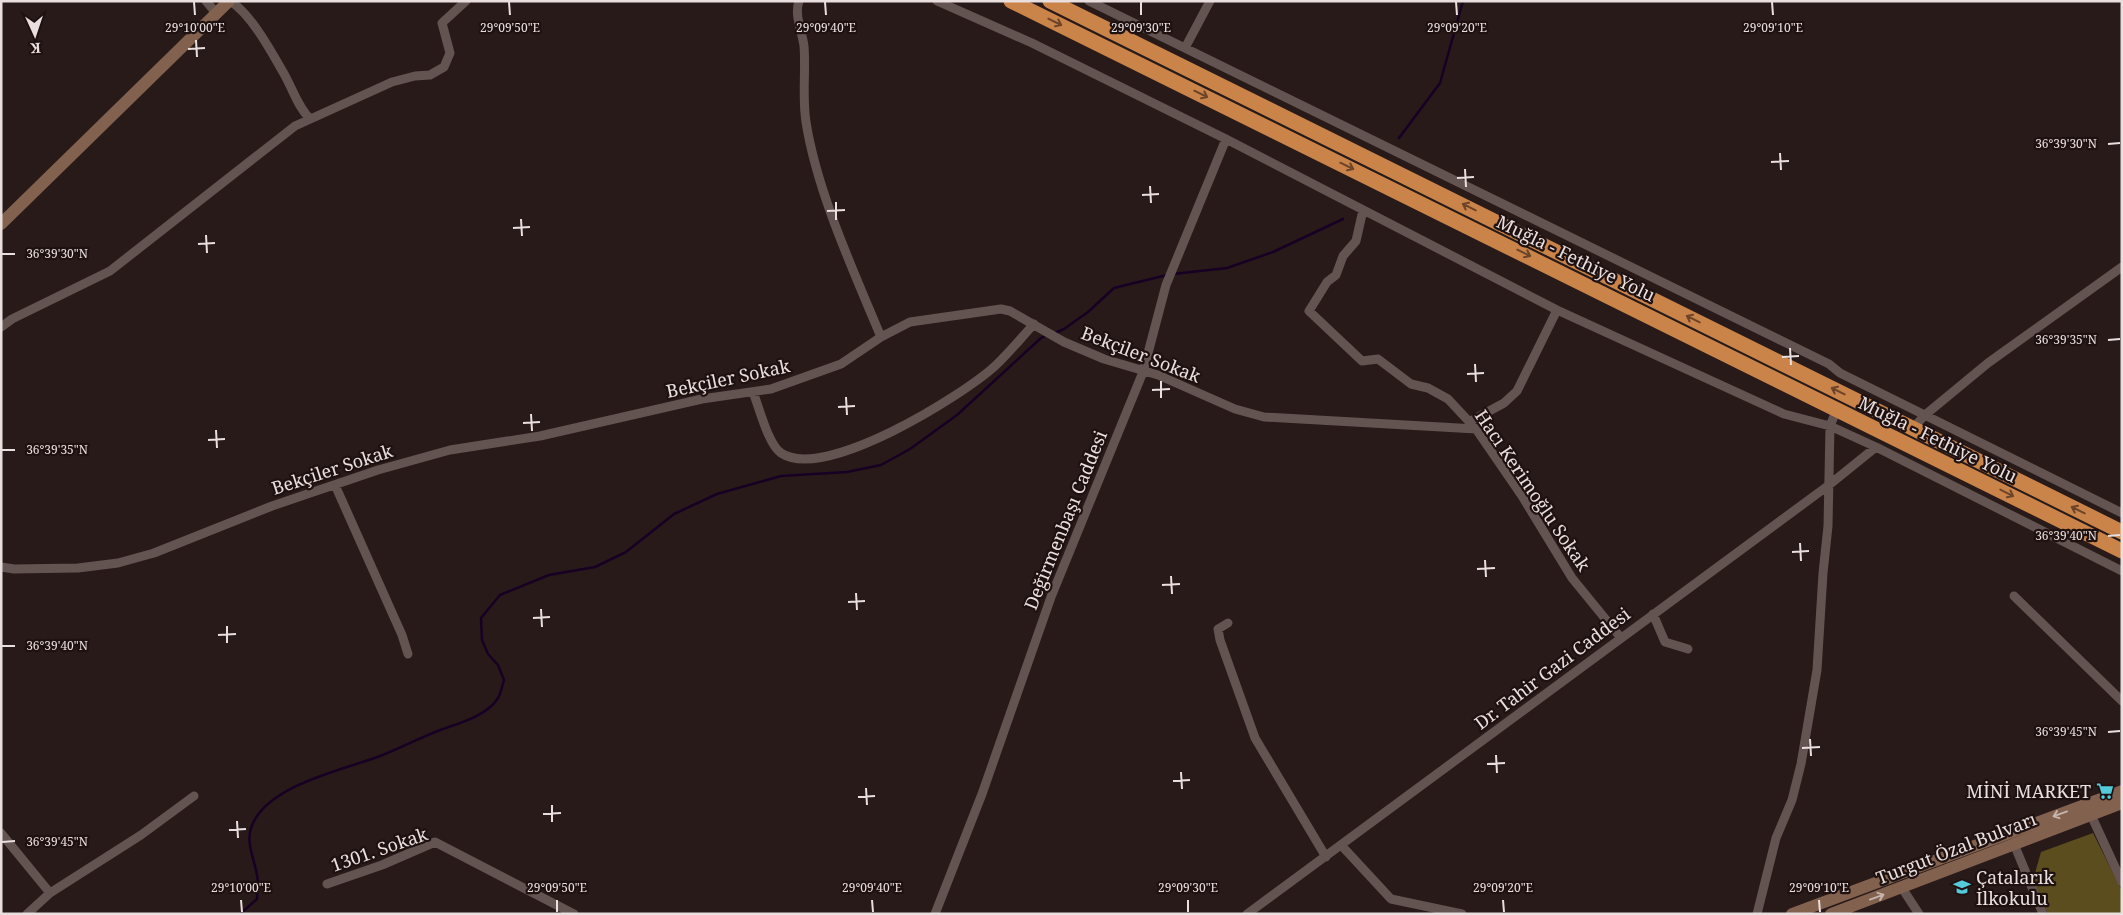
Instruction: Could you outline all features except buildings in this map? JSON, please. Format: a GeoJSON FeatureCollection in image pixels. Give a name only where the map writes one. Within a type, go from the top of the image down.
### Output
{"type":"FeatureCollection","features":[{"type":"Feature","properties":{"kind":"highway","name":"Muğla - Fethiye Yolu"},"geometry":{"type":"LineString","coordinates":[[1011,1],[2122,551]]}},
{"type":"Feature","properties":{"kind":"highway","name":"Muğla - Fethiye Yolu"},"geometry":{"type":"LineString","coordinates":[[1050,1],[2122,532]]}},
{"type":"Feature","properties":{"kind":"main road"},"geometry":{"type":"LineString","coordinates":[[1,224],[230,1]]}},
{"type":"Feature","properties":{"kind":"main road","name":"Turgut Özal Bulvarı"},"geometry":{"type":"LineString","coordinates":[[1792,914],[2122,791]]}},
{"type":"Feature","properties":{"kind":"main road","name":"Turgut Özal Bulvarı"},"geometry":{"type":"LineString","coordinates":[[1831,914],[2122,803]]}},
{"type":"Feature","properties":{"kind":"street"},"geometry":{"type":"LineString","coordinates":[[206,1],[217,14]]}},
{"type":"Feature","properties":{"kind":"street"},"geometry":{"type":"LineString","coordinates":[[230,1],[242,8],[284,73],[302,111],[310,119]]}},
{"type":"Feature","properties":{"kind":"street"},"geometry":{"type":"LineString","coordinates":[[1,327],[12,319],[110,271],[295,126],[392,82],[415,76],[430,75],[444,67],[450,53],[442,23],[466,1]]}},
{"type":"Feature","properties":{"kind":"street"},"geometry":{"type":"LineString","coordinates":[[799,1],[797,8],[804,46],[806,121],[810,142],[846,253],[881,337]]}},
{"type":"Feature","properties":{"kind":"street"},"geometry":{"type":"LineString","coordinates":[[937,1],[1032,43],[1226,139],[1556,310],[1784,414],[1830,426],[1876,447],[2122,571]]}},
{"type":"Feature","properties":{"kind":"street"},"geometry":{"type":"LineString","coordinates":[[1089,1],[1829,364],[1840,373],[2122,513]]}},
{"type":"Feature","properties":{"kind":"street"},"geometry":{"type":"LineString","coordinates":[[1184,48],[1210,1]]}},
{"type":"Feature","properties":{"kind":"street"},"geometry":{"type":"LineString","coordinates":[[1101,7],[1101,25]]}},
{"type":"Feature","properties":{"kind":"street"},"geometry":{"type":"LineString","coordinates":[[1335,142],[1342,126]]}},
{"type":"Feature","properties":{"kind":"street","name":"Değirmenbaşı Caddesi"},"geometry":{"type":"LineString","coordinates":[[935,914],[982,794],[1053,592],[1143,372],[1166,285],[1226,139]]}},
{"type":"Feature","properties":{"kind":"street","name":"Hacı Kerimoğlu Sokak"},"geometry":{"type":"LineString","coordinates":[[1363,210],[1356,241],[1343,256],[1336,275],[1327,282],[1309,311],[1362,360],[1378,359],[1411,384],[1428,388],[1448,398],[1472,425],[1522,496],[1572,578],[1621,638]]}},
{"type":"Feature","properties":{"kind":"street"},"geometry":{"type":"LineString","coordinates":[[1914,428],[1925,415],[1988,363],[2122,267]]}},
{"type":"Feature","properties":{"kind":"street","name":"Bekçiler Sokak"},"geometry":{"type":"LineString","coordinates":[[1,567],[14,569],[78,568],[118,563],[154,553],[272,506],[450,450],[540,436],[702,398],[771,389],[841,364],[881,337],[910,322],[1001,309],[1010,311],[1064,342],[1104,359],[1158,376],[1235,408],[1264,417],[1472,425]]}},
{"type":"Feature","properties":{"kind":"street"},"geometry":{"type":"LineString","coordinates":[[1472,425],[1504,403],[1517,391],[1556,310]]}},
{"type":"Feature","properties":{"kind":"street"},"geometry":{"type":"LineString","coordinates":[[753,392],[774,446],[782,454],[797,458],[839,454],[874,441],[932,410],[994,366],[1034,324]]}},
{"type":"Feature","properties":{"kind":"street"},"geometry":{"type":"LineString","coordinates":[[1757,914],[1776,838],[1792,800],[1801,764],[1816,679],[1828,526],[1830,426],[1837,409]]}},
{"type":"Feature","properties":{"kind":"street","name":"Dr. Tahir Gazi Caddesi"},"geometry":{"type":"LineString","coordinates":[[1247,914],[1829,485],[1876,447]]}},
{"type":"Feature","properties":{"kind":"street"},"geometry":{"type":"LineString","coordinates":[[334,485],[402,635],[408,654]]}},
{"type":"Feature","properties":{"kind":"street"},"geometry":{"type":"LineString","coordinates":[[2014,596],[2122,701]]}},
{"type":"Feature","properties":{"kind":"street"},"geometry":{"type":"LineString","coordinates":[[1653,614],[1665,642],[1688,648]]}},
{"type":"Feature","properties":{"kind":"street"},"geometry":{"type":"LineString","coordinates":[[1228,623],[1218,629],[1220,640],[1255,738],[1326,857]]}},
{"type":"Feature","properties":{"kind":"street"},"geometry":{"type":"LineString","coordinates":[[26,914],[50,893],[141,835],[194,796]]}},
{"type":"Feature","properties":{"kind":"street"},"geometry":{"type":"LineString","coordinates":[[2091,815],[2122,882]]}},
{"type":"Feature","properties":{"kind":"street"},"geometry":{"type":"LineString","coordinates":[[1,833],[50,893]]}},
{"type":"Feature","properties":{"kind":"street","name":"1301. Sokak"},"geometry":{"type":"LineString","coordinates":[[327,884],[382,865],[434,842],[574,914]]}},
{"type":"Feature","properties":{"kind":"street"},"geometry":{"type":"LineString","coordinates":[[2014,844],[2044,914]]}},
{"type":"Feature","properties":{"kind":"street"},"geometry":{"type":"LineString","coordinates":[[1341,845],[1391,899],[1462,914]]}},
{"type":"Feature","properties":{"kind":"street"},"geometry":{"type":"LineString","coordinates":[[1902,888],[1919,914]]}},
{"type":"Feature","properties":{"kind":"shaded area"},"geometry":{"type":"Polygon","coordinates":[[[2093,833],[2122,891],[2122,914],[2048,914],[2033,880],[2041,852],[2093,833]]]}},
{"type":"Feature","properties":{"kind":"waterway"},"geometry":{"type":"LineString","coordinates":[[1399,138],[1440,83],[1463,1]]}},
{"type":"Feature","properties":{"kind":"waterway"},"geometry":{"type":"LineString","coordinates":[[1173,274],[1227,268],[1273,252],[1343,219]]}},
{"type":"Feature","properties":{"kind":"waterway"},"geometry":{"type":"LineString","coordinates":[[1055,333],[1088,312],[1114,288],[1167,275]]}},
{"type":"Feature","properties":{"kind":"waterway"},"geometry":{"type":"LineString","coordinates":[[240,914],[257,899],[258,884],[250,841],[251,828],[259,813],[272,801],[288,790],[307,781],[380,756],[473,718],[493,704],[499,696],[504,680],[498,665],[488,654],[482,640],[481,618],[500,595],[549,575],[595,567],[626,552],[674,514],[717,494],[781,476],[847,472],[881,465],[910,449],[957,415],[1041,338],[1047,335]]}},
{"type":"Feature","properties":{"kind":"place","name":"MİNİ MARKET"},"geometry":{"type":"Point","coordinates":[2105,791]}},
{"type":"Feature","properties":{"kind":"place","name":"Çatalarık İlkokulu"},"geometry":{"type":"Point","coordinates":[1962,887]}}]}
